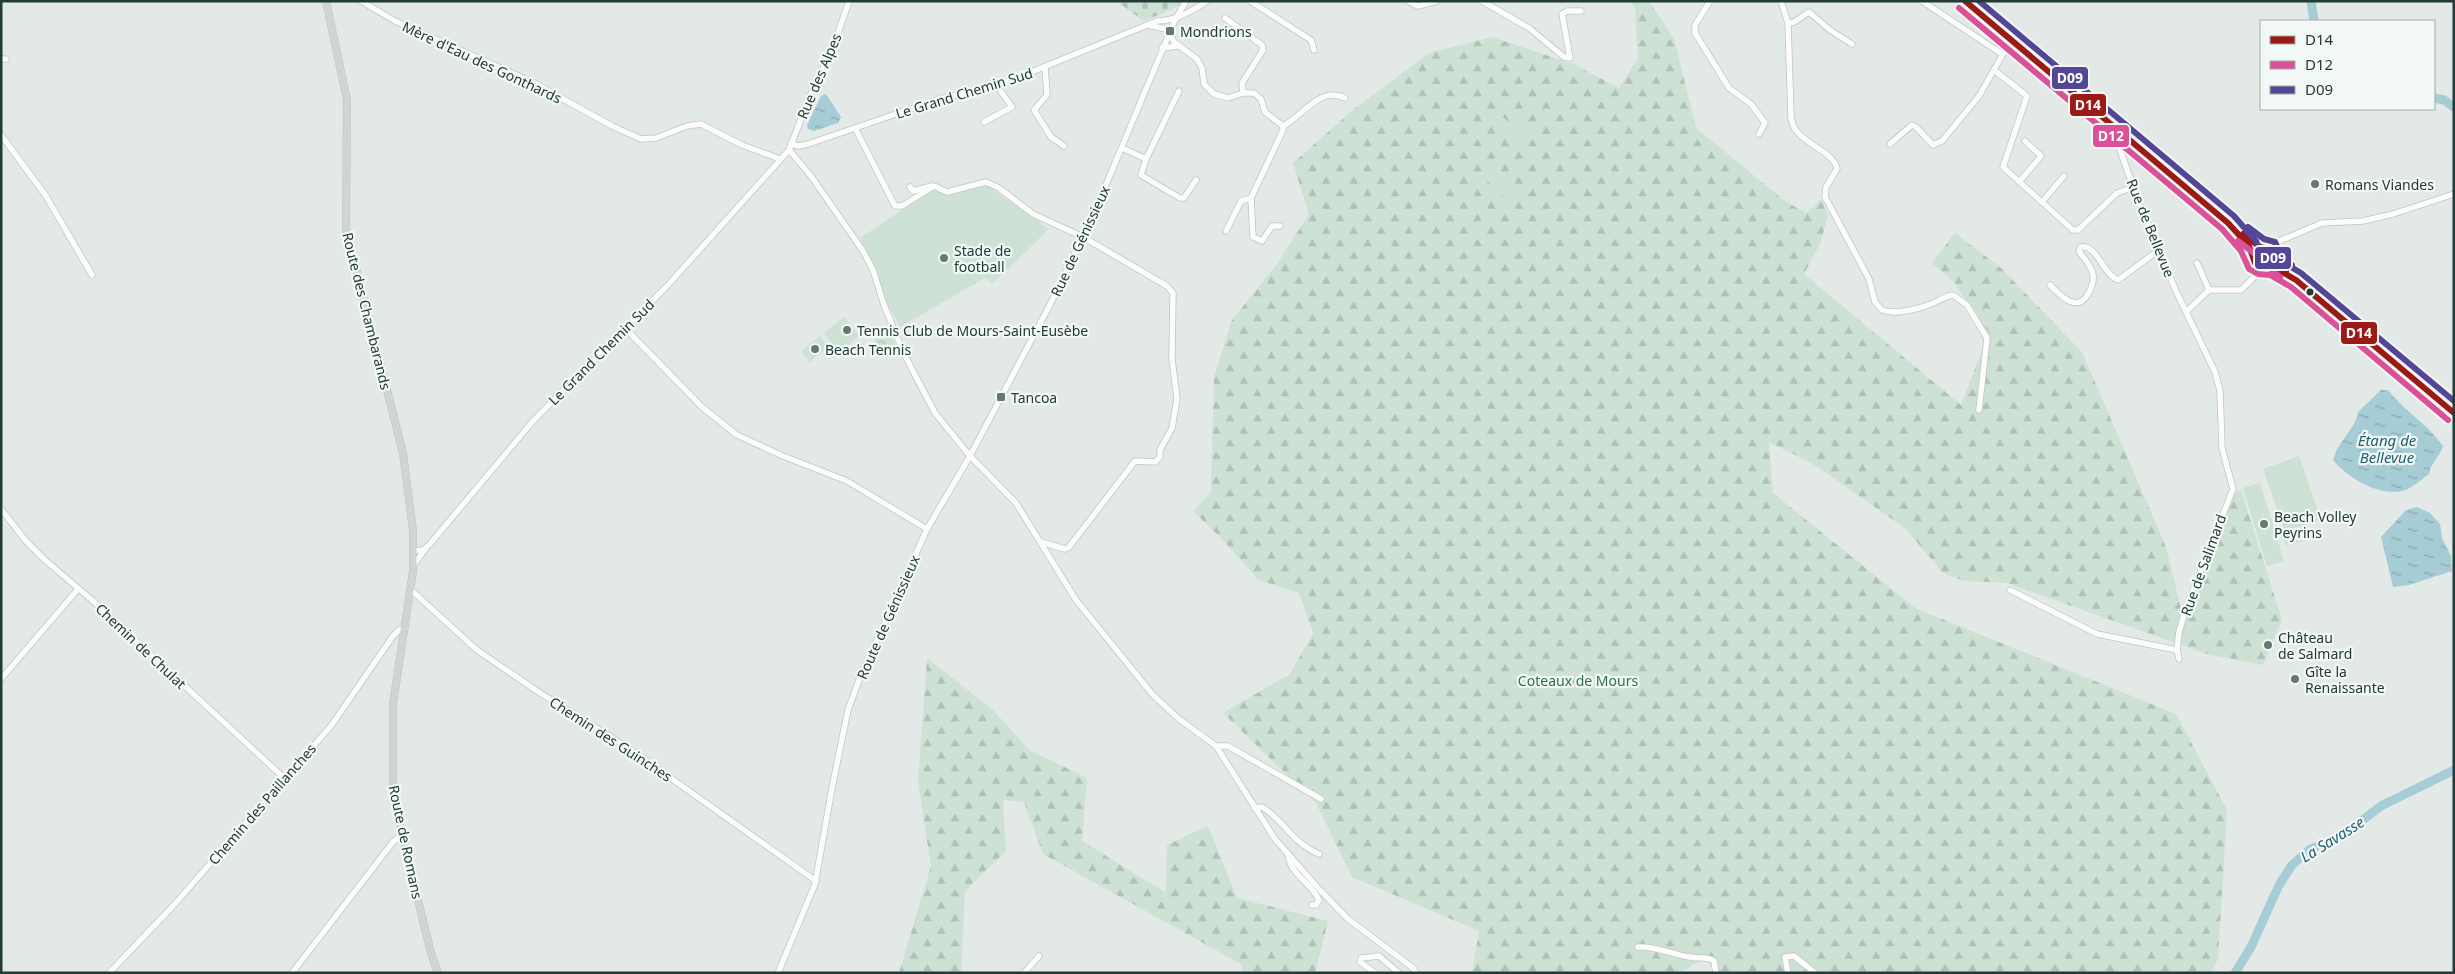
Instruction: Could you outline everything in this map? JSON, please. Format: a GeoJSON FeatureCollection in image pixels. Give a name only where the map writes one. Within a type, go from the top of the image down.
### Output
{"type":"FeatureCollection","features":[{"type":"Feature","properties":{"kind":"main road","name":"Route des Chambarands"},"geometry":{"type":"LineString","coordinates":[[326,1],[344,82],[348,114],[346,228],[403,453],[411,504],[414,551],[411,590]]}},
{"type":"Feature","properties":{"kind":"main road"},"geometry":{"type":"LineString","coordinates":[[1965,1],[2228,223],[2262,246],[2296,280],[2454,412]]}},
{"type":"Feature","properties":{"kind":"main road"},"geometry":{"type":"LineString","coordinates":[[2228,223],[2249,246],[2255,263],[2266,265],[2296,280]]}},
{"type":"Feature","properties":{"kind":"main road"},"geometry":{"type":"LineString","coordinates":[[2253,254],[2262,246]]}},
{"type":"Feature","properties":{"kind":"main road"},"geometry":{"type":"LineString","coordinates":[[2266,265],[2272,255]]}},
{"type":"Feature","properties":{"kind":"main road","name":"Route de Romans"},"geometry":{"type":"LineString","coordinates":[[411,590],[394,697],[392,734],[393,785],[402,835],[431,953],[438,973]]}},
{"type":"Feature","properties":{"kind":"street","name":"Mère d'Eau des Gonthards"},"geometry":{"type":"LineString","coordinates":[[361,1],[395,21],[534,83],[612,126],[641,138],[656,138],[687,126],[701,124],[742,145],[779,160]]}},
{"type":"Feature","properties":{"kind":"street","name":"Rue des Alpes"},"geometry":{"type":"LineString","coordinates":[[791,144],[833,48],[850,1]]}},
{"type":"Feature","properties":{"kind":"street","name":"Rue de Génissieux"},"geometry":{"type":"LineString","coordinates":[[970,456],[1055,295],[1083,237],[1122,148],[1174,20],[1186,1]]}},
{"type":"Feature","properties":{"kind":"street"},"geometry":{"type":"LineString","coordinates":[[1174,20],[1207,1]]}},
{"type":"Feature","properties":{"kind":"street"},"geometry":{"type":"LineString","coordinates":[[1250,1],[1311,40],[1314,50]]}},
{"type":"Feature","properties":{"kind":"street"},"geometry":{"type":"LineString","coordinates":[[1408,1],[1418,6],[1436,1]]}},
{"type":"Feature","properties":{"kind":"street"},"geometry":{"type":"LineString","coordinates":[[1482,1],[1529,28],[1564,57],[1570,58],[1562,14],[1567,11],[1581,11]]}},
{"type":"Feature","properties":{"kind":"street"},"geometry":{"type":"LineString","coordinates":[[1710,1],[1695,25],[1695,32],[1729,88],[1760,114],[1766,123],[1759,134]]}},
{"type":"Feature","properties":{"kind":"street"},"geometry":{"type":"LineString","coordinates":[[1781,1],[1788,23],[1791,118],[1795,129],[1801,136],[1832,159],[1837,166],[1826,187],[1825,197],[1869,279],[1875,302],[1882,310],[1896,312],[1930,305],[1942,298],[1953,295],[1967,305],[1987,338],[1979,410]]}},
{"type":"Feature","properties":{"kind":"street"},"geometry":{"type":"LineString","coordinates":[[1922,1],[2002,54]]}},
{"type":"Feature","properties":{"kind":"street"},"geometry":{"type":"LineString","coordinates":[[1788,23],[1794,22],[1809,12],[1830,30],[1852,44]]}},
{"type":"Feature","properties":{"kind":"street"},"geometry":{"type":"LineString","coordinates":[[1225,18],[1262,45],[1263,50],[1242,83],[1243,93]]}},
{"type":"Feature","properties":{"kind":"street","name":"Le Grand Chemin Sud"},"geometry":{"type":"LineString","coordinates":[[414,551],[423,550],[429,544],[533,421],[668,285],[791,144],[808,144],[940,99],[997,86],[1157,20],[1174,20]]}},
{"type":"Feature","properties":{"kind":"street"},"geometry":{"type":"LineString","coordinates":[[1145,25],[1170,31],[1179,46],[1200,63],[1204,84],[1209,90],[1222,98],[1235,97],[1243,93],[1258,95],[1265,112],[1283,126]]}},
{"type":"Feature","properties":{"kind":"street"},"geometry":{"type":"LineString","coordinates":[[1890,144],[1912,125],[1933,145],[1938,145],[1972,106],[2010,40]]}},
{"type":"Feature","properties":{"kind":"street"},"geometry":{"type":"LineString","coordinates":[[1162,48],[1179,46]]}},
{"type":"Feature","properties":{"kind":"street"},"geometry":{"type":"LineString","coordinates":[[1045,67],[1047,96],[1034,110],[1051,136],[1064,146]]}},
{"type":"Feature","properties":{"kind":"street"},"geometry":{"type":"LineString","coordinates":[[1994,70],[2027,96],[2003,167],[2073,230],[2078,230],[2117,193],[2134,187]]}},
{"type":"Feature","properties":{"kind":"street"},"geometry":{"type":"LineString","coordinates":[[984,122],[1012,107],[997,86]]}},
{"type":"Feature","properties":{"kind":"street"},"geometry":{"type":"LineString","coordinates":[[1179,91],[1146,159],[1141,175],[1180,198],[1184,198],[1187,195],[1196,180]]}},
{"type":"Feature","properties":{"kind":"street"},"geometry":{"type":"LineString","coordinates":[[1280,226],[1272,226],[1262,241],[1253,236],[1251,198],[1283,130],[1283,126],[1314,102],[1325,97],[1341,96],[1345,98]]}},
{"type":"Feature","properties":{"kind":"street"},"geometry":{"type":"LineString","coordinates":[[855,128],[895,206],[902,206],[934,186]]}},
{"type":"Feature","properties":{"kind":"street"},"geometry":{"type":"LineString","coordinates":[[1,135],[46,196],[92,274]]}},
{"type":"Feature","properties":{"kind":"street"},"geometry":{"type":"LineString","coordinates":[[2019,182],[2041,156],[2025,141]]}},
{"type":"Feature","properties":{"kind":"street"},"geometry":{"type":"LineString","coordinates":[[791,144],[863,251],[873,270],[884,305],[904,354],[942,424],[1016,503],[1076,600],[1147,688],[1179,719],[1216,746],[1254,808],[1288,854],[1347,918],[1413,968],[1416,973]]}},
{"type":"Feature","properties":{"kind":"street","name":"Rue de Bellevue"},"geometry":{"type":"LineString","coordinates":[[2118,144],[2176,291],[2187,310]]}},
{"type":"Feature","properties":{"kind":"street"},"geometry":{"type":"LineString","coordinates":[[1122,148],[1146,159]]}},
{"type":"Feature","properties":{"kind":"street"},"geometry":{"type":"LineString","coordinates":[[2042,202],[2064,176]]}},
{"type":"Feature","properties":{"kind":"street"},"geometry":{"type":"LineString","coordinates":[[910,187],[913,191],[934,186],[947,192],[986,182],[999,188],[1033,214],[1083,237],[1167,286],[1173,293],[1172,359],[1176,407],[1172,428],[1160,450],[1158,460],[1155,462],[1135,461],[1065,550],[1041,542]]}},
{"type":"Feature","properties":{"kind":"street"},"geometry":{"type":"LineString","coordinates":[[2262,246],[2322,223],[2371,220],[2454,194]]}},
{"type":"Feature","properties":{"kind":"street"},"geometry":{"type":"LineString","coordinates":[[1226,232],[1242,201],[1251,198]]}},
{"type":"Feature","properties":{"kind":"street"},"geometry":{"type":"LineString","coordinates":[[2272,255],[2279,240]]}},
{"type":"Feature","properties":{"kind":"street"},"geometry":{"type":"LineString","coordinates":[[2050,285],[2073,304],[2081,302],[2086,297],[2092,285],[2093,274],[2079,251],[2081,247],[2086,246],[2091,250],[2103,267],[2118,280],[2159,250]]}},
{"type":"Feature","properties":{"kind":"street"},"geometry":{"type":"LineString","coordinates":[[2198,262],[2209,290]]}},
{"type":"Feature","properties":{"kind":"street"},"geometry":{"type":"LineString","coordinates":[[2254,275],[2255,263]]}},
{"type":"Feature","properties":{"kind":"street"},"geometry":{"type":"LineString","coordinates":[[2187,310],[2209,290],[2238,291],[2266,265]]}},
{"type":"Feature","properties":{"kind":"street","name":"Rue de Salimard"},"geometry":{"type":"LineString","coordinates":[[2178,659],[2179,632],[2186,608],[2233,489],[2222,448],[2218,382],[2204,344],[2187,310]]}},
{"type":"Feature","properties":{"kind":"street"},"geometry":{"type":"LineString","coordinates":[[625,328],[702,407],[737,435],[846,481],[927,529]]}},
{"type":"Feature","properties":{"kind":"street","name":"Route de Génissieux"},"geometry":{"type":"LineString","coordinates":[[778,973],[816,881],[832,788],[854,691],[927,529],[970,456]]}},
{"type":"Feature","properties":{"kind":"street","name":"Chemin de Chulat"},"geometry":{"type":"LineString","coordinates":[[1,509],[26,541],[284,778]]}},
{"type":"Feature","properties":{"kind":"street"},"geometry":{"type":"LineString","coordinates":[[413,566],[429,544]]}},
{"type":"Feature","properties":{"kind":"street"},"geometry":{"type":"LineString","coordinates":[[1,679],[78,589]]}},
{"type":"Feature","properties":{"kind":"street","name":"Chemin des Guinches"},"geometry":{"type":"LineString","coordinates":[[411,590],[478,650],[540,693],[627,747],[816,881]]}},
{"type":"Feature","properties":{"kind":"street"},"geometry":{"type":"LineString","coordinates":[[2010,590],[2097,634],[2178,650]]}},
{"type":"Feature","properties":{"kind":"street","name":"Chemin des Paillanches"},"geometry":{"type":"LineString","coordinates":[[109,973],[160,920],[331,726],[393,636],[399,630],[405,629]]}},
{"type":"Feature","properties":{"kind":"street"},"geometry":{"type":"LineString","coordinates":[[1216,746],[1228,746],[1321,799]]}},
{"type":"Feature","properties":{"kind":"street"},"geometry":{"type":"LineString","coordinates":[[1254,808],[1262,807],[1273,814],[1303,847],[1319,854]]}},
{"type":"Feature","properties":{"kind":"street"},"geometry":{"type":"LineString","coordinates":[[292,973],[393,842],[402,835]]}},
{"type":"Feature","properties":{"kind":"street"},"geometry":{"type":"LineString","coordinates":[[1288,854],[1290,865],[1315,892],[1319,900],[1316,905],[1312,905]]}},
{"type":"Feature","properties":{"kind":"street"},"geometry":{"type":"LineString","coordinates":[[1638,947],[1653,946],[1690,957],[1711,958],[1714,961],[1716,973]]}},
{"type":"Feature","properties":{"kind":"street"},"geometry":{"type":"LineString","coordinates":[[1024,973],[1039,956]]}},
{"type":"Feature","properties":{"kind":"street"},"geometry":{"type":"LineString","coordinates":[[1375,973],[1360,962],[1360,958],[1379,956],[1399,973]]}},
{"type":"Feature","properties":{"kind":"street"},"geometry":{"type":"LineString","coordinates":[[1788,973],[1785,957],[1794,956],[1815,973]]}},
{"type":"Feature","properties":{"kind":"green space"},"geometry":{"type":"Polygon","coordinates":[[[1116,1],[1182,1],[1179,6],[1144,21],[1116,1]]]}},
{"type":"Feature","properties":{"kind":"green space","name":"Coteaux de Mours"},"geometry":{"type":"Polygon","coordinates":[[[1630,1],[1649,1],[1674,39],[1696,128],[1785,201],[1806,213],[1821,199],[1828,216],[1820,244],[1804,274],[1961,405],[1989,333],[1953,281],[1932,263],[1955,233],[2001,268],[2082,352],[2166,547],[2182,613],[2189,614],[2231,496],[2241,490],[2282,620],[2263,665],[2207,654],[2007,583],[1964,581],[1943,573],[1905,528],[1813,464],[1769,442],[1773,493],[1915,608],[2176,714],[2227,810],[2218,959],[2211,973],[1795,973],[1781,964],[1785,973],[1718,973],[1705,958],[1680,973],[1472,973],[1479,931],[1352,877],[1316,803],[1223,713],[1290,674],[1313,633],[1299,593],[1259,580],[1221,538],[1193,511],[1211,493],[1214,377],[1232,320],[1277,264],[1309,214],[1293,163],[1354,109],[1429,53],[1492,37],[1573,64],[1619,88],[1638,58],[1635,8],[1630,1]]]}},
{"type":"Feature","properties":{"kind":"green space"},"geometry":{"type":"Polygon","coordinates":[[[1491,111],[1531,134],[1525,144],[1485,121],[1491,111]]]}},
{"type":"Feature","properties":{"kind":"green space"},"geometry":{"type":"Polygon","coordinates":[[[1484,161],[1520,193],[1512,205],[1482,176],[1484,161]]]}},
{"type":"Feature","properties":{"kind":"green space","name":"Stade de football"},"geometry":{"type":"Polygon","coordinates":[[[988,186],[1049,229],[992,284],[985,278],[900,327],[887,303],[860,238],[933,190],[988,186]]]}},
{"type":"Feature","properties":{"kind":"green space"},"geometry":{"type":"Polygon","coordinates":[[[844,317],[859,336],[839,352],[824,333],[844,317]]]}},
{"type":"Feature","properties":{"kind":"green space"},"geometry":{"type":"Polygon","coordinates":[[[887,325],[896,346],[886,357],[873,341],[887,325]]]}},
{"type":"Feature","properties":{"kind":"green space","name":"Beach Tennis"},"geometry":{"type":"Polygon","coordinates":[[[820,336],[828,346],[810,362],[801,352],[820,336]]]}},
{"type":"Feature","properties":{"kind":"green space"},"geometry":{"type":"Polygon","coordinates":[[[2299,456],[2321,519],[2285,532],[2263,469],[2299,456]]]}},
{"type":"Feature","properties":{"kind":"green space","name":"Beach Volley Peyrins"},"geometry":{"type":"Polygon","coordinates":[[[2260,483],[2284,561],[2267,566],[2243,488],[2260,483]]]}},
{"type":"Feature","properties":{"kind":"green space"},"geometry":{"type":"Polygon","coordinates":[[[2301,528],[2305,540],[2286,546],[2282,534],[2301,528]]]}},
{"type":"Feature","properties":{"kind":"green space"},"geometry":{"type":"Polygon","coordinates":[[[927,658],[993,710],[1029,750],[1087,778],[1082,841],[1166,893],[1167,845],[1208,826],[1237,898],[1328,921],[1315,973],[1243,973],[1241,964],[1043,854],[1024,802],[1003,800],[1006,851],[965,891],[961,973],[899,973],[931,866],[918,782],[927,658]]]}},
{"type":"Feature","properties":{"kind":"water"},"geometry":{"type":"Polygon","coordinates":[[[826,94],[841,117],[838,123],[814,131],[808,129],[807,125],[821,96],[826,94]]]}},
{"type":"Feature","properties":{"kind":"water","name":"Étang de Bellevue"},"geometry":{"type":"Polygon","coordinates":[[[2381,390],[2388,390],[2443,446],[2429,474],[2413,486],[2402,491],[2383,491],[2364,484],[2339,467],[2333,460],[2337,449],[2354,424],[2359,411],[2381,390]]]}},
{"type":"Feature","properties":{"kind":"water","name":"Étang de Bellevue"},"geometry":{"type":"Polygon","coordinates":[[[2417,507],[2430,513],[2440,524],[2442,538],[2451,556],[2452,571],[2409,585],[2393,587],[2381,537],[2406,510],[2417,507]]]}},
{"type":"Feature","properties":{"kind":"waterway","name":"La Savasse"},"geometry":{"type":"LineString","coordinates":[[2311,1],[2314,20]]}},
{"type":"Feature","properties":{"kind":"waterway","name":"La Savasse"},"geometry":{"type":"LineString","coordinates":[[2435,98],[2444,100],[2454,107]]}},
{"type":"Feature","properties":{"kind":"waterway","name":"La Savasse"},"geometry":{"type":"LineString","coordinates":[[2235,973],[2251,947],[2279,885],[2292,865],[2309,850],[2340,837],[2381,806],[2454,770]]}},
{"type":"Feature","properties":{"kind":"transit line","name":"D14"},"geometry":{"type":"LineString","coordinates":[[1965,1],[2228,223],[2249,246],[2255,263],[2260,266],[2272,266],[2296,280],[2454,413]]}},
{"type":"Feature","properties":{"kind":"transit line","name":"D09"},"geometry":{"type":"LineString","coordinates":[[1979,1],[2234,216],[2256,241],[2262,257],[2276,258],[2301,273],[2454,401]]}},
{"type":"Feature","properties":{"kind":"transit line","name":"D12"},"geometry":{"type":"LineString","coordinates":[[1959,8],[2222,229],[2241,251],[2249,269],[2258,274],[2270,275],[2291,287],[2448,420]]}},
{"type":"Feature","properties":{"kind":"transit line","name":"D09"},"geometry":{"type":"LineString","coordinates":[[2248,227],[2264,239],[2275,242],[2281,255],[2292,265]]}},
{"type":"Feature","properties":{"kind":"transit line","name":"D14"},"geometry":{"type":"LineString","coordinates":[[2243,234],[2260,247],[2269,249],[2274,260],[2286,271]]}},
{"type":"Feature","properties":{"kind":"transit line","name":"D12"},"geometry":{"type":"LineString","coordinates":[[2238,241],[2255,254],[2263,257],[2267,266],[2280,277]]}},
{"type":"Feature","properties":{"kind":"place","name":"Mondrions"},"geometry":{"type":"Point","coordinates":[1170,31]}},
{"type":"Feature","properties":{"kind":"place","name":"Romans Viandes"},"geometry":{"type":"Point","coordinates":[2315,184]}},
{"type":"Feature","properties":{"kind":"place","name":"Stade de football"},"geometry":{"type":"Point","coordinates":[944,258]}},
{"type":"Feature","properties":{"kind":"place","name":"Tennis Club de Mours-Saint-Eusèbe"},"geometry":{"type":"Point","coordinates":[847,330]}},
{"type":"Feature","properties":{"kind":"place","name":"Beach Tennis"},"geometry":{"type":"Point","coordinates":[815,349]}},
{"type":"Feature","properties":{"kind":"place","name":"Tancoa"},"geometry":{"type":"Point","coordinates":[1001,397]}},
{"type":"Feature","properties":{"kind":"place","name":"Beach Volley Peyrins"},"geometry":{"type":"Point","coordinates":[2264,524]}},
{"type":"Feature","properties":{"kind":"place","name":"Château de Salmard"},"geometry":{"type":"Point","coordinates":[2268,645]}},
{"type":"Feature","properties":{"kind":"place","name":"Gîte la Renaissante"},"geometry":{"type":"Point","coordinates":[2295,679]}}]}
